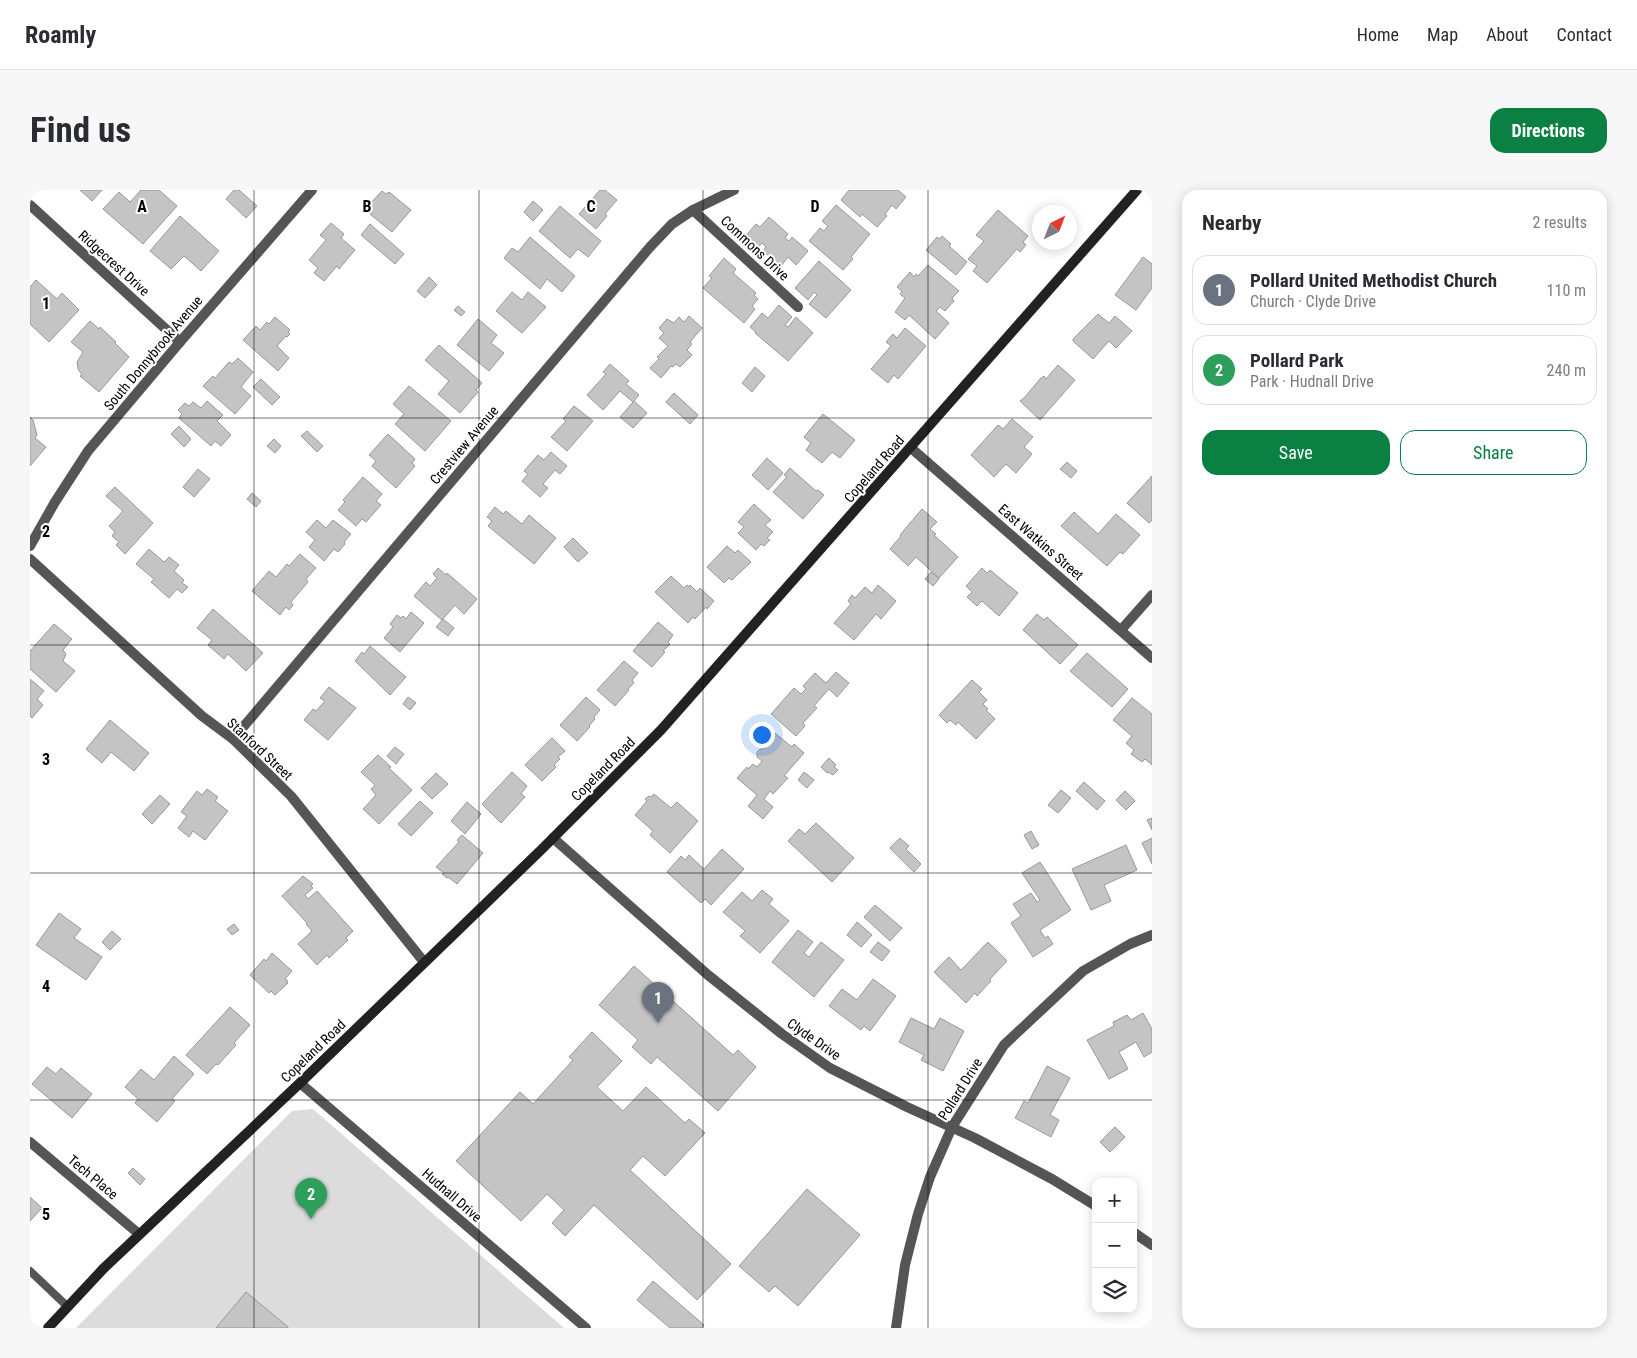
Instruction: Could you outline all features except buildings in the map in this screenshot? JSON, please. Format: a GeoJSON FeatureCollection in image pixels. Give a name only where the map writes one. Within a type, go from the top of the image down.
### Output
{"type":"FeatureCollection","features":[{"type":"Feature","properties":{"kind":"street","name":"South Donnybrook Avenue"},"geometry":{"type":"LineString","coordinates":[[30,546],[55,502],[88,451],[312,190]]}},
{"type":"Feature","properties":{"kind":"street","name":"Crestview Avenue"},"geometry":{"type":"LineString","coordinates":[[233,739],[650,247],[672,224],[693,210],[734,190]]}},
{"type":"Feature","properties":{"kind":"street","name":"Copeland Road"},"geometry":{"type":"LineString","coordinates":[[48,1328],[103,1269],[300,1083],[553,838],[661,730],[1137,190]]}},
{"type":"Feature","properties":{"kind":"street","name":"Ridgecrest Drive"},"geometry":{"type":"LineString","coordinates":[[30,205],[180,342]]}},
{"type":"Feature","properties":{"kind":"street","name":"Commons Drive"},"geometry":{"type":"LineString","coordinates":[[693,210],[798,307]]}},
{"type":"Feature","properties":{"kind":"street","name":"East Watkins Street"},"geometry":{"type":"LineString","coordinates":[[911,448],[1152,658]]}},
{"type":"Feature","properties":{"kind":"street","name":"Stanford Street"},"geometry":{"type":"LineString","coordinates":[[30,559],[202,716],[233,739],[291,796],[424,962]]}},
{"type":"Feature","properties":{"kind":"street"},"geometry":{"type":"LineString","coordinates":[[1121,630],[1152,595]]}},
{"type":"Feature","properties":{"kind":"street","name":"Clyde Drive"},"geometry":{"type":"LineString","coordinates":[[553,838],[708,975],[782,1034],[830,1068],[1052,1178],[1092,1203]]}},
{"type":"Feature","properties":{"kind":"street","name":"Pollard Drive"},"geometry":{"type":"LineString","coordinates":[[896,1328],[896,1316],[905,1265],[930,1177],[952,1127],[1004,1045],[1084,971],[1130,944],[1152,935]]}},
{"type":"Feature","properties":{"kind":"street","name":"Hudnall Drive"},"geometry":{"type":"LineString","coordinates":[[300,1083],[586,1328]]}},
{"type":"Feature","properties":{"kind":"street","name":"Tech Place"},"geometry":{"type":"LineString","coordinates":[[30,1142],[139,1234]]}},
{"type":"Feature","properties":{"kind":"street"},"geometry":{"type":"LineString","coordinates":[[1137,1235],[1152,1245]]}},
{"type":"Feature","properties":{"kind":"lane"},"geometry":{"type":"LineString","coordinates":[[30,1272],[68,1306]]}},
{"type":"Feature","properties":{"kind":"shaded area"},"geometry":{"type":"Polygon","coordinates":[[[313,1109],[564,1328],[76,1328],[292,1111],[313,1109]]]}},
{"type":"Feature","properties":{"kind":"place","name":"Pollard United Methodist Church"},"geometry":{"type":"Point","coordinates":[658,1023]}},
{"type":"Feature","properties":{"kind":"place","name":"Pollard Park"},"geometry":{"type":"Point","coordinates":[311,1219]}}]}
